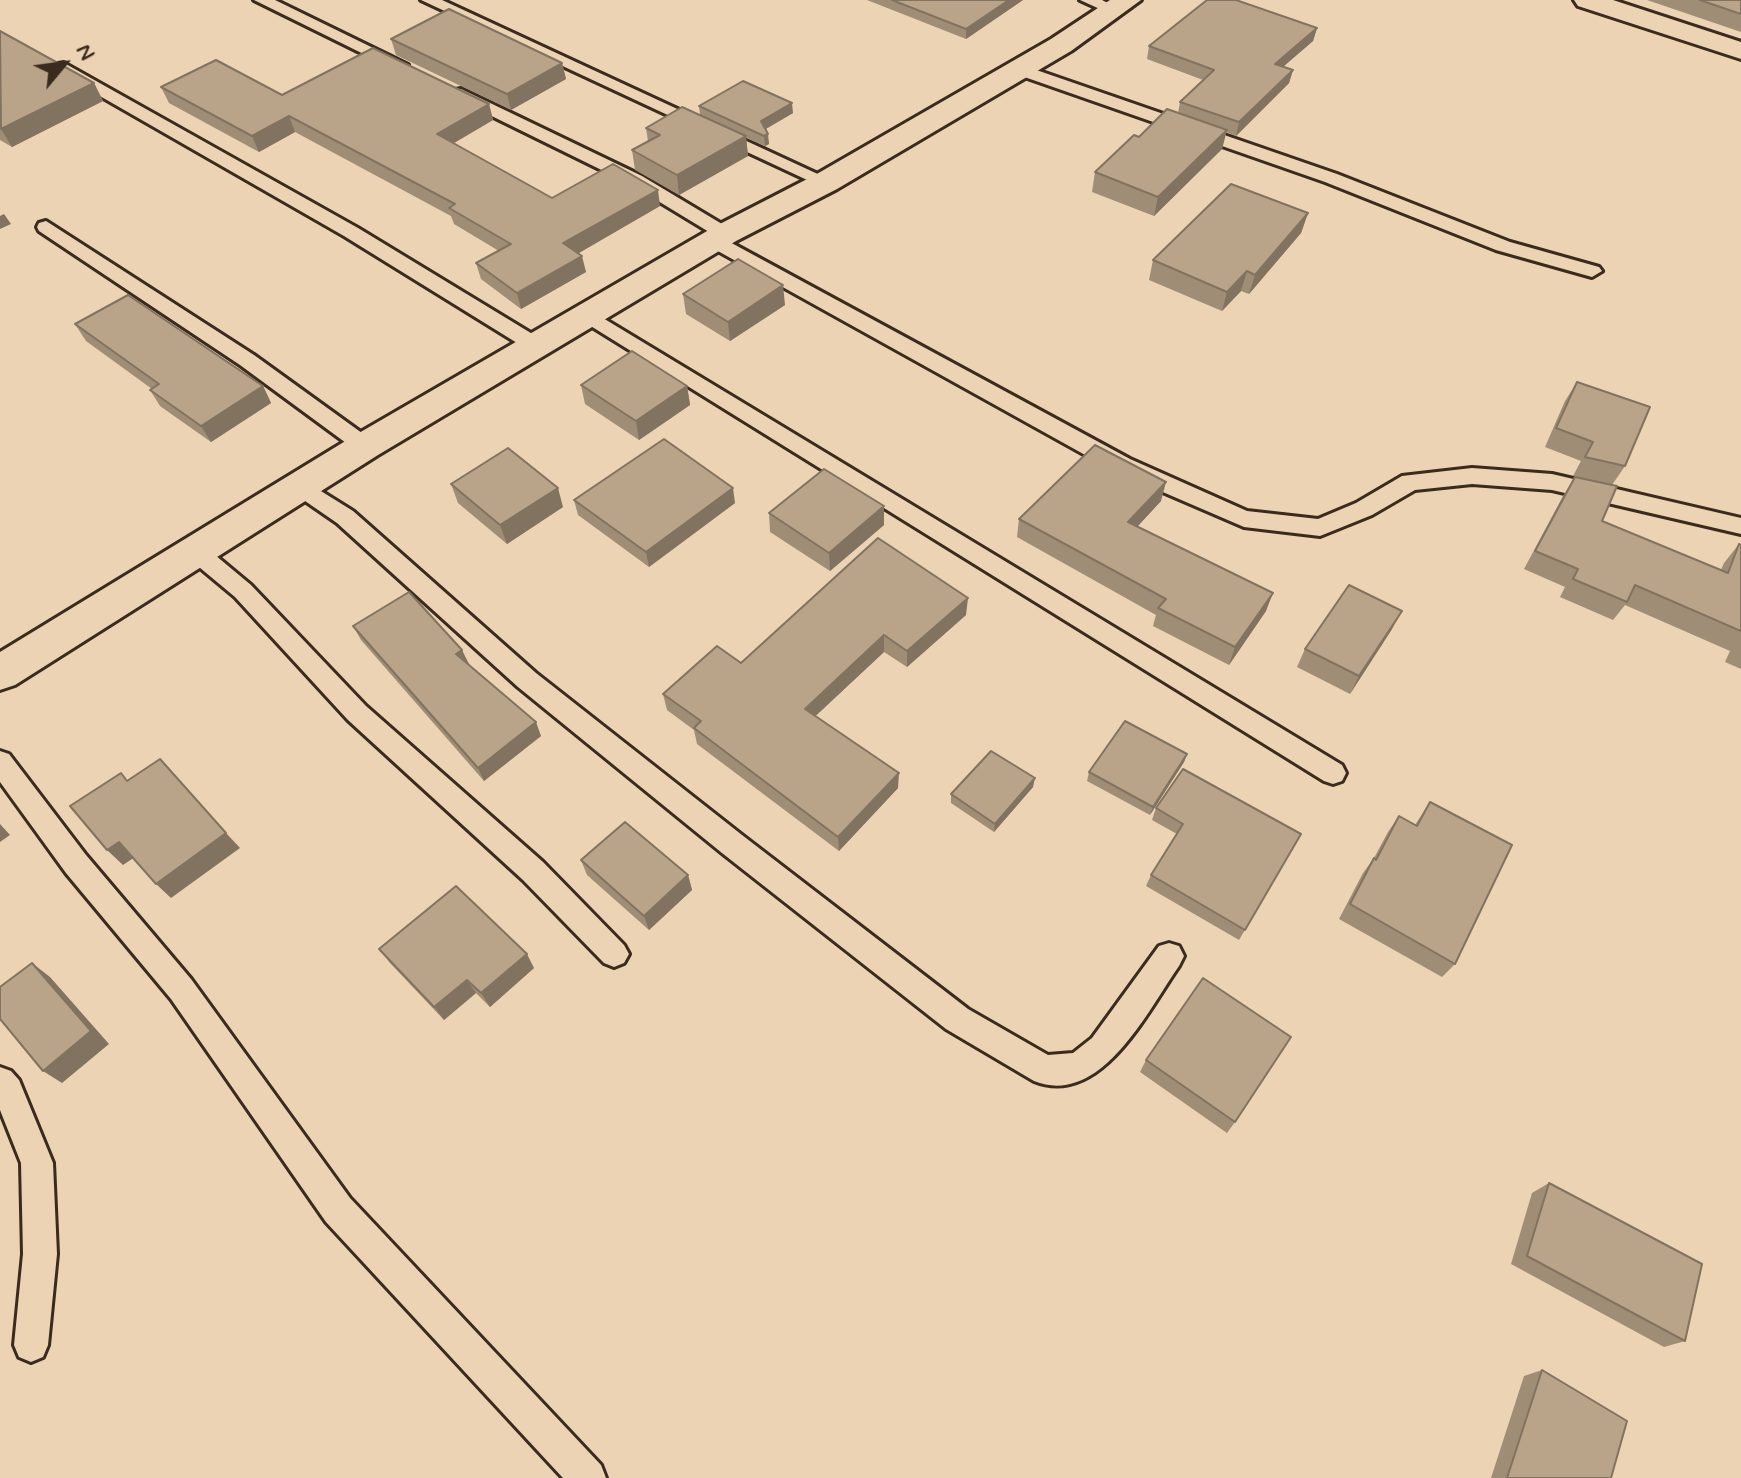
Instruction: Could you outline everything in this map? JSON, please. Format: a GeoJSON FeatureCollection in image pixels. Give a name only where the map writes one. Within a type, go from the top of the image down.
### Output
{"type":"FeatureCollection","features":[{"type":"Feature","properties":{"kind":"street"},"geometry":{"type":"LineString","coordinates":[[1587,0],[1741,51]]}},
{"type":"Feature","properties":{"kind":"street"},"geometry":{"type":"LineString","coordinates":[[0,673],[365,446],[720,238],[826,182],[1019,69],[1109,3]]}},
{"type":"Feature","properties":{"kind":"lane"},"geometry":{"type":"LineString","coordinates":[[262,0],[414,71]]}},
{"type":"Feature","properties":{"kind":"lane"},"geometry":{"type":"LineString","coordinates":[[429,0],[826,182]]}},
{"type":"Feature","properties":{"kind":"lane"},"geometry":{"type":"LineString","coordinates":[[41,55],[351,232],[537,346]]}},
{"type":"Feature","properties":{"kind":"lane"},"geometry":{"type":"LineString","coordinates":[[1019,69],[1331,178],[1503,246],[1592,271]]}},
{"type":"Feature","properties":{"kind":"lane"},"geometry":{"type":"LineString","coordinates":[[442,85],[636,180],[720,238],[1122,465],[1244,519],[1320,528],[1364,509],[1410,482],[1472,476],[1552,482],[1741,526]]}},
{"type":"Feature","properties":{"kind":"lane"},"geometry":{"type":"LineString","coordinates":[[46,227],[247,360],[365,446]]}},
{"type":"Feature","properties":{"kind":"lane"},"geometry":{"type":"LineString","coordinates":[[588,315],[1333,773]]}},
{"type":"Feature","properties":{"kind":"lane"},"geometry":{"type":"LineString","coordinates":[[300,486],[345,517],[527,680],[732,844],[957,1019],[1045,1070],[1079,1067],[1103,1048],[1169,956]]}},
{"type":"Feature","properties":{"kind":"lane"},"geometry":{"type":"LineString","coordinates":[[195,551],[243,591],[357,713],[533,871],[614,954]]}},
{"type":"Feature","properties":{"kind":"lane"},"geometry":{"type":"LineString","coordinates":[[0,762],[76,864],[181,989],[338,1210],[588,1478]]}},
{"type":"Feature","properties":{"kind":"lane"},"geometry":{"type":"LineString","coordinates":[[0,1082],[8,1091],[37,1163],[40,1254],[31,1345]]}},
{"type":"Feature","properties":{"kind":"building"},"geometry":{"type":"Polygon","coordinates":[[[892,0],[1009,0],[966,29],[892,0]]]}},
{"type":"Feature","properties":{"kind":"building"},"geometry":{"type":"Polygon","coordinates":[[[1207,0],[1236,0],[1317,28],[1275,64],[1293,70],[1239,122],[1180,102],[1214,70],[1149,46],[1207,0]]]}},
{"type":"Feature","properties":{"kind":"building"},"geometry":{"type":"Polygon","coordinates":[[[1700,0],[1741,0],[1741,14],[1700,0]]]}},
{"type":"Feature","properties":{"kind":"building"},"geometry":{"type":"Polygon","coordinates":[[[449,9],[562,63],[507,94],[391,39],[449,9]]]}},
{"type":"Feature","properties":{"kind":"building"},"geometry":{"type":"Polygon","coordinates":[[[0,31],[94,83],[1,129],[0,31]]]}},
{"type":"Feature","properties":{"kind":"building"},"geometry":{"type":"Polygon","coordinates":[[[373,48],[489,104],[437,134],[552,198],[613,164],[658,190],[563,243],[582,256],[517,293],[476,263],[511,244],[449,208],[455,204],[289,116],[252,136],[161,87],[216,60],[282,95],[373,48]]]}},
{"type":"Feature","properties":{"kind":"building"},"geometry":{"type":"Polygon","coordinates":[[[743,81],[792,103],[761,121],[768,134],[764,136],[699,106],[743,81]]]}},
{"type":"Feature","properties":{"kind":"building"},"geometry":{"type":"Polygon","coordinates":[[[682,107],[746,136],[677,175],[632,150],[660,135],[646,128],[682,107]]]}},
{"type":"Feature","properties":{"kind":"building"},"geometry":{"type":"Polygon","coordinates":[[[1167,109],[1227,130],[1158,197],[1095,172],[1134,135],[1139,137],[1167,109]]]}},
{"type":"Feature","properties":{"kind":"building"},"geometry":{"type":"Polygon","coordinates":[[[1231,184],[1308,213],[1255,275],[1247,271],[1227,292],[1153,260],[1231,184]]]}},
{"type":"Feature","properties":{"kind":"building"},"geometry":{"type":"Polygon","coordinates":[[[738,259],[783,285],[728,322],[683,294],[738,259]]]}},
{"type":"Feature","properties":{"kind":"building"},"geometry":{"type":"Polygon","coordinates":[[[128,295],[263,386],[201,426],[150,390],[159,384],[75,324],[128,295]]]}},
{"type":"Feature","properties":{"kind":"building"},"geometry":{"type":"Polygon","coordinates":[[[632,351],[687,386],[636,421],[581,385],[632,351]]]}},
{"type":"Feature","properties":{"kind":"building"},"geometry":{"type":"Polygon","coordinates":[[[1577,382],[1650,407],[1625,466],[1585,457],[1593,442],[1556,428],[1577,382]]]}},
{"type":"Feature","properties":{"kind":"building"},"geometry":{"type":"Polygon","coordinates":[[[664,439],[733,488],[646,552],[574,500],[664,439]]]}},
{"type":"Feature","properties":{"kind":"building"},"geometry":{"type":"Polygon","coordinates":[[[1095,445],[1166,482],[1128,522],[1273,593],[1235,647],[1158,608],[1166,599],[1019,519],[1095,445]]]}},
{"type":"Feature","properties":{"kind":"building"},"geometry":{"type":"Polygon","coordinates":[[[508,448],[558,488],[500,525],[451,484],[508,448]]]}},
{"type":"Feature","properties":{"kind":"building"},"geometry":{"type":"Polygon","coordinates":[[[824,469],[884,506],[829,553],[769,513],[824,469]]]}},
{"type":"Feature","properties":{"kind":"building"},"geometry":{"type":"Polygon","coordinates":[[[1575,477],[1617,486],[1602,521],[1728,573],[1741,545],[1741,631],[1635,585],[1627,602],[1573,579],[1578,569],[1535,551],[1575,477]]]}},
{"type":"Feature","properties":{"kind":"building"},"geometry":{"type":"Polygon","coordinates":[[[878,538],[968,598],[907,651],[884,635],[805,709],[899,773],[838,837],[694,728],[701,721],[663,694],[717,646],[741,663],[878,538]]]}},
{"type":"Feature","properties":{"kind":"building"},"geometry":{"type":"Polygon","coordinates":[[[1349,585],[1402,611],[1359,676],[1305,649],[1349,585]]]}},
{"type":"Feature","properties":{"kind":"building"},"geometry":{"type":"Polygon","coordinates":[[[409,592],[462,650],[456,654],[536,722],[478,768],[353,626],[409,592]]]}},
{"type":"Feature","properties":{"kind":"building"},"geometry":{"type":"Polygon","coordinates":[[[1125,721],[1187,754],[1153,807],[1089,772],[1125,721]]]}},
{"type":"Feature","properties":{"kind":"building"},"geometry":{"type":"Polygon","coordinates":[[[991,751],[1035,778],[995,824],[951,794],[991,751]]]}},
{"type":"Feature","properties":{"kind":"building"},"geometry":{"type":"Polygon","coordinates":[[[160,759],[226,833],[156,884],[119,842],[107,850],[70,806],[121,773],[127,781],[160,759]]]}},
{"type":"Feature","properties":{"kind":"building"},"geometry":{"type":"Polygon","coordinates":[[[1183,769],[1301,834],[1245,930],[1151,875],[1183,824],[1156,808],[1183,769]]]}},
{"type":"Feature","properties":{"kind":"building"},"geometry":{"type":"Polygon","coordinates":[[[1430,802],[1512,845],[1455,964],[1350,904],[1399,816],[1417,826],[1430,802]]]}},
{"type":"Feature","properties":{"kind":"building"},"geometry":{"type":"Polygon","coordinates":[[[625,822],[688,875],[644,916],[581,860],[625,822]]]}},
{"type":"Feature","properties":{"kind":"building"},"geometry":{"type":"Polygon","coordinates":[[[456,886],[527,954],[481,993],[467,980],[434,1007],[379,949],[456,886]]]}},
{"type":"Feature","properties":{"kind":"building"},"geometry":{"type":"Polygon","coordinates":[[[32,963],[91,1031],[43,1071],[0,1019],[0,987],[32,963]]]}},
{"type":"Feature","properties":{"kind":"building"},"geometry":{"type":"Polygon","coordinates":[[[1203,978],[1291,1037],[1235,1122],[1146,1060],[1203,978]]]}},
{"type":"Feature","properties":{"kind":"building"},"geometry":{"type":"Polygon","coordinates":[[[1549,1183],[1702,1264],[1685,1341],[1527,1256],[1549,1183]]]}},
{"type":"Feature","properties":{"kind":"building"},"geometry":{"type":"Polygon","coordinates":[[[1542,1370],[1627,1421],[1611,1478],[1507,1478],[1542,1370]]]}}]}
